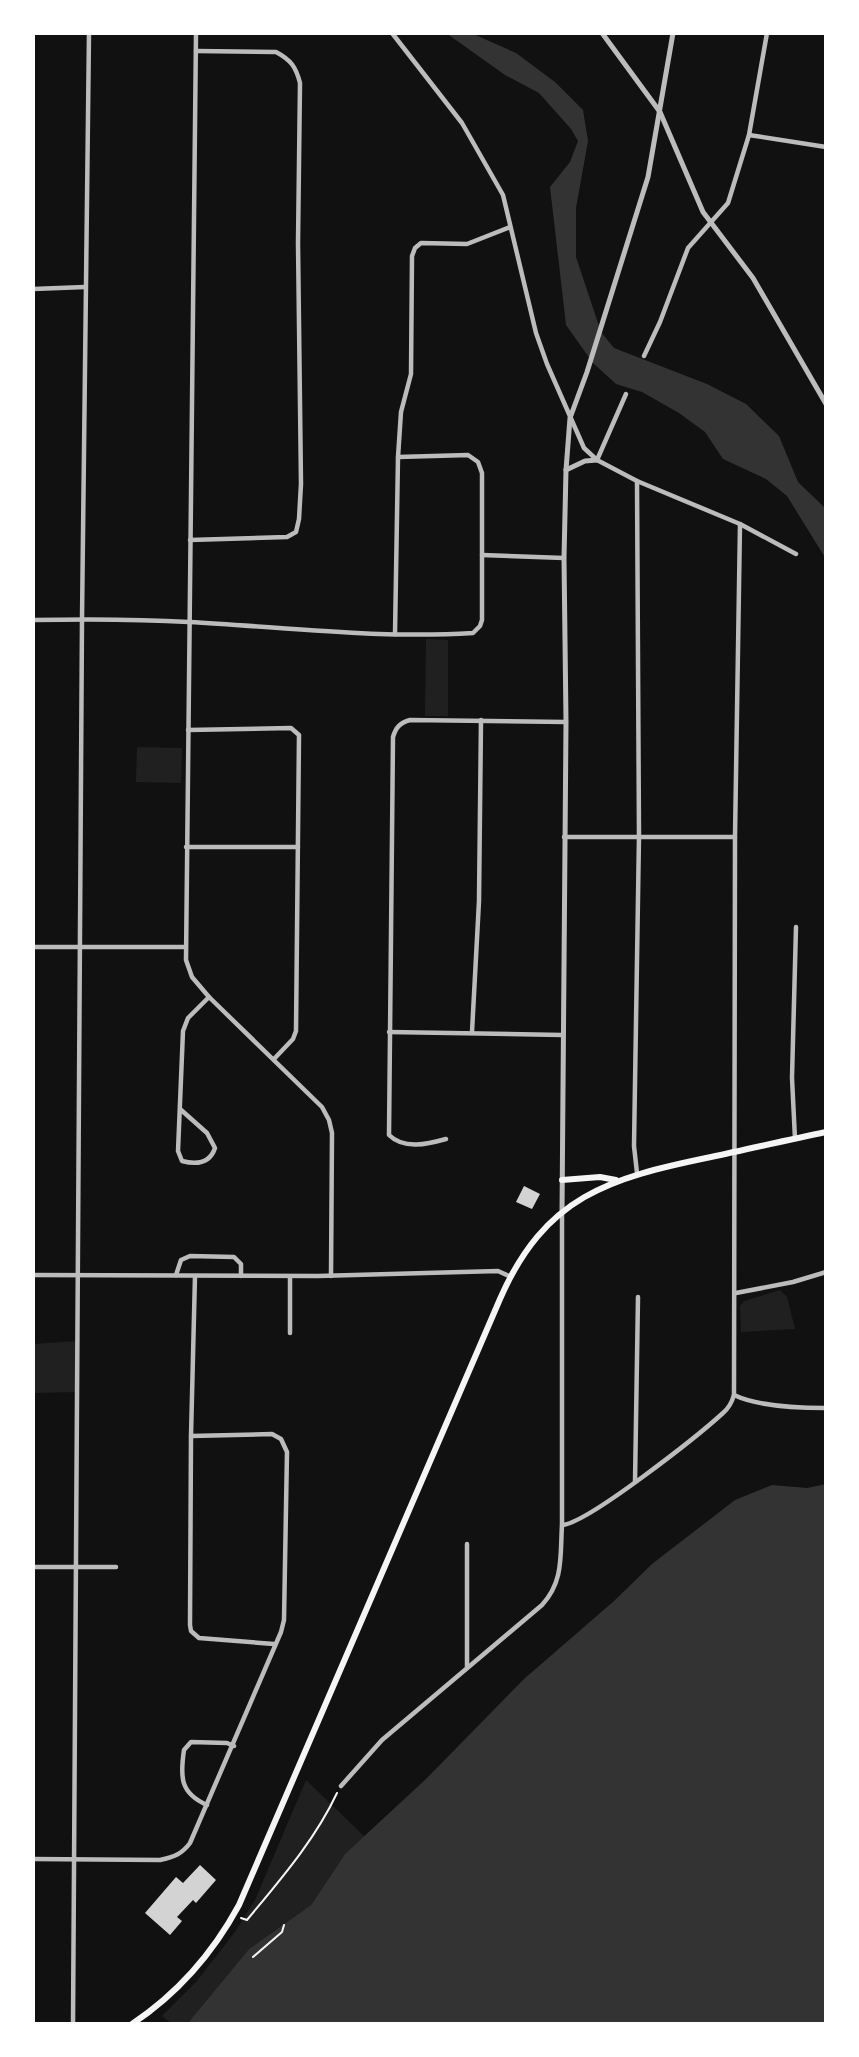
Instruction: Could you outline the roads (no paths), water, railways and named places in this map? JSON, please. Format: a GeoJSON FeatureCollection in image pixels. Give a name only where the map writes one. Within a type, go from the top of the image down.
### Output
{"type":"FeatureCollection","features":[{"type":"Feature","properties":{"kind":"main road"},"geometry":{"type":"LineString","coordinates":[[132,2024],[163,2001],[195,1969],[239,1905],[511,1277],[530,1245],[562,1213],[586,1196],[618,1180],[637,1173],[826,1132]]}},
{"type":"Feature","properties":{"kind":"main road"},"geometry":{"type":"LineString","coordinates":[[562,1180],[600,1177],[618,1180]]}},
{"type":"Feature","properties":{"kind":"street"},"geometry":{"type":"LineString","coordinates":[[73,2024],[82,619],[89,33]]}},
{"type":"Feature","properties":{"kind":"street"},"geometry":{"type":"LineString","coordinates":[[196,33],[186,960],[192,976],[209,997],[322,1107],[329,1120],[332,1133],[331,1276]]}},
{"type":"Feature","properties":{"kind":"street"},"geometry":{"type":"LineString","coordinates":[[392,33],[462,122],[503,195],[536,333],[584,448],[597,460],[637,481],[740,524],[796,554]]}},
{"type":"Feature","properties":{"kind":"street"},"geometry":{"type":"LineString","coordinates":[[602,33],[660,112],[703,212],[753,278],[826,404]]}},
{"type":"Feature","properties":{"kind":"street"},"geometry":{"type":"LineString","coordinates":[[341,1786],[382,1740],[542,1605],[552,1594],[559,1573],[562,1525],[566,470],[570,418],[648,177],[673,33]]}},
{"type":"Feature","properties":{"kind":"street"},"geometry":{"type":"LineString","coordinates":[[644,356],[688,248],[728,203],[749,135],[767,33]]}},
{"type":"Feature","properties":{"kind":"street"},"geometry":{"type":"LineString","coordinates":[[190,540],[287,537],[296,532],[301,484],[298,243],[300,83],[297,69],[288,58],[276,52],[196,51]]}},
{"type":"Feature","properties":{"kind":"street"},"geometry":{"type":"LineString","coordinates":[[749,135],[826,147]]}},
{"type":"Feature","properties":{"kind":"street"},"geometry":{"type":"LineString","coordinates":[[395,634],[398,457],[401,412],[411,373],[412,256],[421,243],[467,244],[510,227]]}},
{"type":"Feature","properties":{"kind":"street"},"geometry":{"type":"LineString","coordinates":[[33,289],[85,287]]}},
{"type":"Feature","properties":{"kind":"street"},"geometry":{"type":"LineString","coordinates":[[597,460],[626,394]]}},
{"type":"Feature","properties":{"kind":"street"},"geometry":{"type":"LineString","coordinates":[[33,620],[190,622],[395,634],[473,633],[480,626],[482,473],[478,462],[468,456],[398,457]]}},
{"type":"Feature","properties":{"kind":"street"},"geometry":{"type":"LineString","coordinates":[[566,470],[585,461],[597,460]]}},
{"type":"Feature","properties":{"kind":"street"},"geometry":{"type":"LineString","coordinates":[[637,481],[639,836],[634,1146],[637,1173]]}},
{"type":"Feature","properties":{"kind":"street"},"geometry":{"type":"LineString","coordinates":[[562,1525],[583,1518],[635,1482],[724,1412],[734,1395],[735,837],[740,524]]}},
{"type":"Feature","properties":{"kind":"street"},"geometry":{"type":"LineString","coordinates":[[482,555],[564,558]]}},
{"type":"Feature","properties":{"kind":"street"},"geometry":{"type":"LineString","coordinates":[[446,1139],[425,1145],[396,1142],[389,1135],[393,737],[399,725],[410,720],[566,722]]}},
{"type":"Feature","properties":{"kind":"street"},"geometry":{"type":"LineString","coordinates":[[472,1032],[480,901],[481,720]]}},
{"type":"Feature","properties":{"kind":"street"},"geometry":{"type":"LineString","coordinates":[[188,730],[284,728],[295,730],[300,743],[296,1031],[293,1039],[274,1059]]}},
{"type":"Feature","properties":{"kind":"street"},"geometry":{"type":"LineString","coordinates":[[564,837],[735,837]]}},
{"type":"Feature","properties":{"kind":"street"},"geometry":{"type":"LineString","coordinates":[[186,847],[298,847]]}},
{"type":"Feature","properties":{"kind":"street"},"geometry":{"type":"LineString","coordinates":[[795,1139],[792,1087],[796,927]]}},
{"type":"Feature","properties":{"kind":"street"},"geometry":{"type":"LineString","coordinates":[[33,947],[185,947]]}},
{"type":"Feature","properties":{"kind":"street"},"geometry":{"type":"LineString","coordinates":[[180,1108],[207,1133],[215,1148],[212,1156],[205,1161],[192,1164],[182,1161],[178,1151],[183,1031],[188,1018],[209,997]]}},
{"type":"Feature","properties":{"kind":"street"},"geometry":{"type":"LineString","coordinates":[[389,1032],[562,1035]]}},
{"type":"Feature","properties":{"kind":"street"},"geometry":{"type":"LineString","coordinates":[[176,1275],[181,1260],[190,1256],[234,1257],[240,1264],[241,1276]]}},
{"type":"Feature","properties":{"kind":"street"},"geometry":{"type":"LineString","coordinates":[[33,1275],[290,1277],[498,1271],[511,1277]]}},
{"type":"Feature","properties":{"kind":"street"},"geometry":{"type":"LineString","coordinates":[[736,1293],[793,1282],[826,1272]]}},
{"type":"Feature","properties":{"kind":"street"},"geometry":{"type":"LineString","coordinates":[[195,1276],[191,1436],[191,1631],[199,1638],[274,1644]]}},
{"type":"Feature","properties":{"kind":"street"},"geometry":{"type":"LineString","coordinates":[[290,1277],[290,1333]]}},
{"type":"Feature","properties":{"kind":"street"},"geometry":{"type":"LineString","coordinates":[[635,1482],[638,1297]]}},
{"type":"Feature","properties":{"kind":"street"},"geometry":{"type":"LineString","coordinates":[[734,1395],[742,1399],[826,1408]]}},
{"type":"Feature","properties":{"kind":"street"},"geometry":{"type":"LineString","coordinates":[[33,1859],[160,1860],[179,1855],[190,1843],[234,1746],[284,1620],[287,1452],[281,1439],[272,1434],[191,1436]]}},
{"type":"Feature","properties":{"kind":"street"},"geometry":{"type":"LineString","coordinates":[[467,1544],[467,1668]]}},
{"type":"Feature","properties":{"kind":"street"},"geometry":{"type":"LineString","coordinates":[[33,1567],[116,1567]]}},
{"type":"Feature","properties":{"kind":"street"},"geometry":{"type":"LineString","coordinates":[[207,1805],[192,1798],[183,1783],[184,1750],[191,1742],[227,1743],[234,1746]]}}]}
